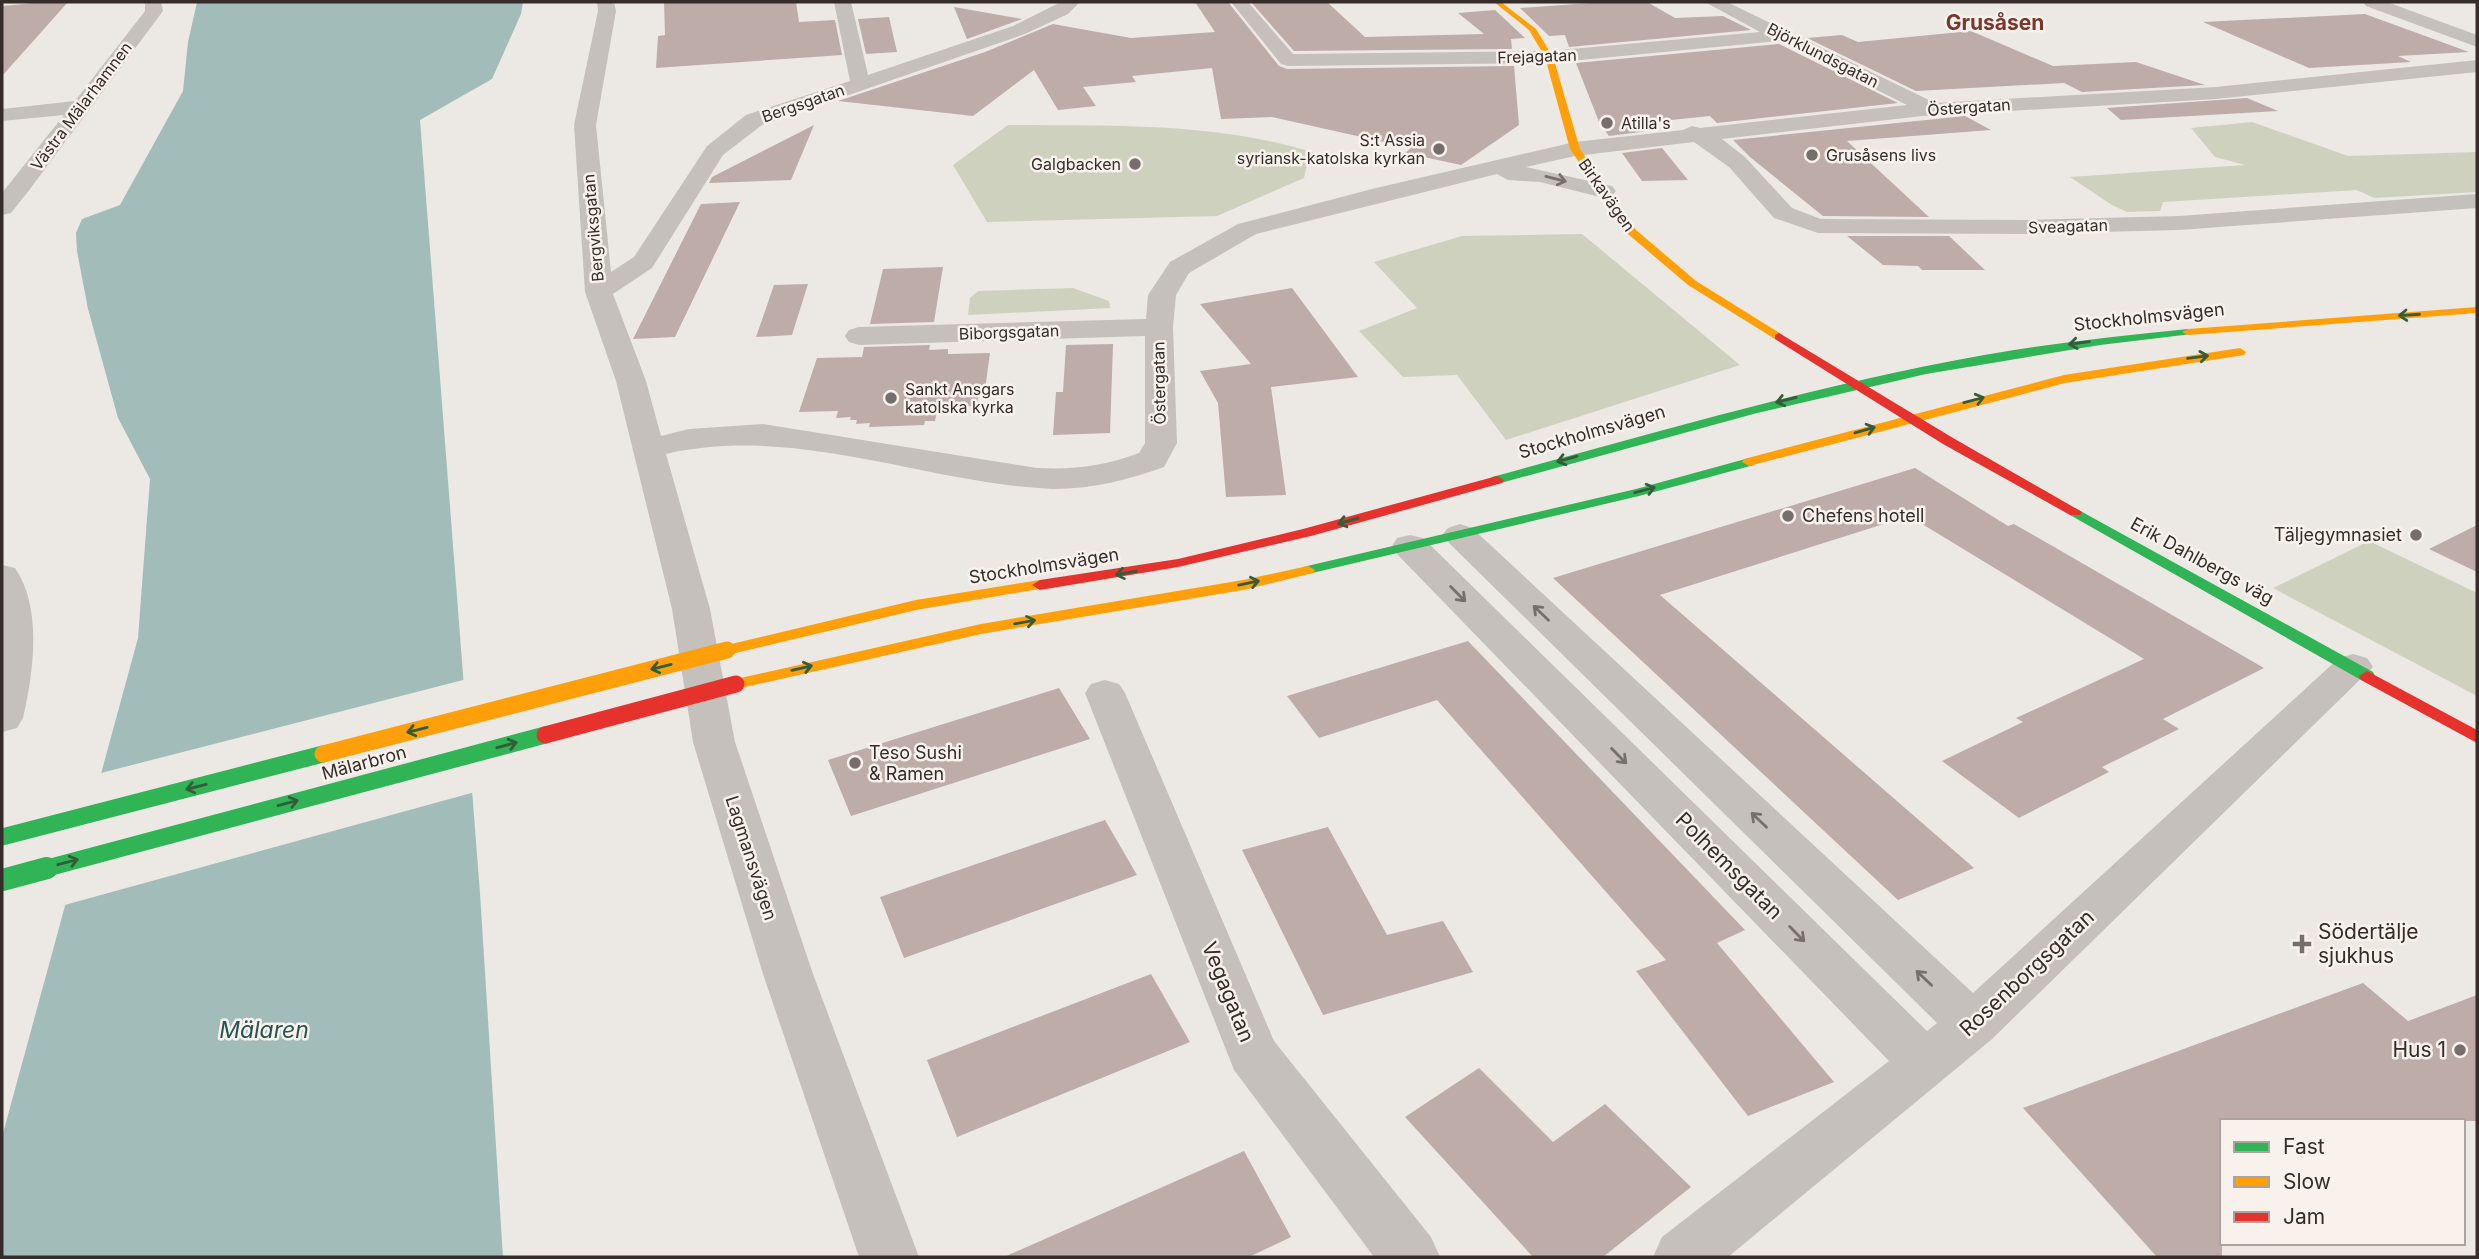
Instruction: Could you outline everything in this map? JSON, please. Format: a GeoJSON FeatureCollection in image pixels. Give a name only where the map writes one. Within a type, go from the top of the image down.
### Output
{"type":"FeatureCollection","features":[{"type":"Feature","properties":{"kind":"main road","name":"Birkavägen"},"geometry":{"type":"LineString","coordinates":[[1497,2],[1532,29],[1549,57],[1575,149],[1632,232],[1692,284],[1908,418]]}},
{"type":"Feature","properties":{"kind":"main road","name":"Stockholmsvägen"},"geometry":{"type":"LineString","coordinates":[[727,650],[916,606],[1123,574],[1293,536],[1622,444],[1853,384],[1996,355],[2128,337],[2477,310]]}},
{"type":"Feature","properties":{"kind":"main road"},"geometry":{"type":"LineString","coordinates":[[1410,546],[1639,492],[1908,418],[2064,379],[2250,351]]}},
{"type":"Feature","properties":{"kind":"main road","name":"Erik Dahlbergs väg"},"geometry":{"type":"LineString","coordinates":[[1908,418],[2477,737]]}},
{"type":"Feature","properties":{"kind":"main road","name":"Mälarbron"},"geometry":{"type":"LineString","coordinates":[[2,880],[736,684],[916,642],[1243,585],[1410,546]]}},
{"type":"Feature","properties":{"kind":"main road","name":"Mälarbron"},"geometry":{"type":"LineString","coordinates":[[2,837],[727,650]]}},
{"type":"Feature","properties":{"kind":"street","name":"Västra Mälarhamnen"},"geometry":{"type":"LineString","coordinates":[[2,208],[49,152],[79,107],[154,11],[153,2]]}},
{"type":"Feature","properties":{"kind":"street","name":"Bergviksgatan"},"geometry":{"type":"LineString","coordinates":[[606,2],[607,11],[585,125],[599,292],[632,381],[635,404],[650,448]]}},
{"type":"Feature","properties":{"kind":"street"},"geometry":{"type":"LineString","coordinates":[[842,2],[860,83]]}},
{"type":"Feature","properties":{"kind":"street","name":"Bergsgatan"},"geometry":{"type":"LineString","coordinates":[[599,292],[643,262],[715,151],[754,120],[1019,30],[1062,10],[1071,2]]}},
{"type":"Feature","properties":{"kind":"street","name":"Frejagatan"},"geometry":{"type":"LineString","coordinates":[[1239,2],[1288,60],[1549,57],[1786,35]]}},
{"type":"Feature","properties":{"kind":"street","name":"Björklundsgatan"},"geometry":{"type":"LineString","coordinates":[[1714,2],[1786,35],[1931,109]]}},
{"type":"Feature","properties":{"kind":"street"},"geometry":{"type":"LineString","coordinates":[[2372,2],[2477,41]]}},
{"type":"Feature","properties":{"kind":"street","name":"Östergatan"},"geometry":{"type":"LineString","coordinates":[[650,448],[689,439],[763,434],[1037,478],[1067,480],[1112,475],[1152,460],[1161,443],[1158,327],[1162,295],[1179,268],[1247,229],[1575,149],[1692,133],[1931,109],[2216,93],[2477,66]]}},
{"type":"Feature","properties":{"kind":"street"},"geometry":{"type":"LineString","coordinates":[[2,115],[79,107]]}},
{"type":"Feature","properties":{"kind":"street","name":"Sveagatan"},"geometry":{"type":"LineString","coordinates":[[1692,133],[1712,142],[1737,162],[1783,213],[1818,226],[2026,227],[2179,223],[2477,201]]}},
{"type":"Feature","properties":{"kind":"street","name":"Östergatan"},"geometry":{"type":"LineString","coordinates":[[1464,175],[1540,175],[1604,191]]}},
{"type":"Feature","properties":{"kind":"street","name":"Biborgsgatan"},"geometry":{"type":"LineString","coordinates":[[859,337],[1158,327]]}},
{"type":"Feature","properties":{"kind":"street","name":"Lagmansvägen"},"geometry":{"type":"LineString","coordinates":[[650,448],[691,609],[714,743],[788,974],[889,1257]]}},
{"type":"Feature","properties":{"kind":"street"},"geometry":{"type":"LineString","coordinates":[[1460,535],[1973,1025]]}},
{"type":"Feature","properties":{"kind":"street","name":"Polhemsgatan"},"geometry":{"type":"LineString","coordinates":[[1410,546],[1926,1064]]}},
{"type":"Feature","properties":{"kind":"street"},"geometry":{"type":"LineString","coordinates":[[2,718],[11,685],[5,596]]}},
{"type":"Feature","properties":{"kind":"street"},"geometry":{"type":"LineString","coordinates":[[1531,668],[1582,651]]}},
{"type":"Feature","properties":{"kind":"street","name":"Rosenborgsgatan"},"geometry":{"type":"LineString","coordinates":[[1683,1257],[1973,1025],[2353,667]]}},
{"type":"Feature","properties":{"kind":"street","name":"Vegagatan"},"geometry":{"type":"LineString","coordinates":[[1105,693],[1253,1054],[1409,1257]]}},
{"type":"Feature","properties":{"kind":"green space"},"geometry":{"type":"Polygon","coordinates":[[[2252,122],[2348,156],[2477,152],[2477,192],[2374,198],[2357,190],[2163,202],[2160,211],[2127,212],[2070,177],[2245,165],[2215,157],[2191,128],[2252,122]]]}},
{"type":"Feature","properties":{"kind":"green space"},"geometry":{"type":"Polygon","coordinates":[[[1008,125],[1126,126],[1204,131],[1242,136],[1319,154],[1307,164],[1304,178],[1217,216],[987,222],[953,165],[1008,125]]]}},
{"type":"Feature","properties":{"kind":"green space"},"geometry":{"type":"Polygon","coordinates":[[[1582,234],[1740,365],[1506,440],[1457,375],[1403,377],[1359,331],[1417,308],[1374,262],[1462,236],[1582,234]]]}},
{"type":"Feature","properties":{"kind":"green space"},"geometry":{"type":"Polygon","coordinates":[[[1073,288],[1109,301],[1110,308],[968,315],[970,298],[978,291],[1073,288]]]}},
{"type":"Feature","properties":{"kind":"green space"},"geometry":{"type":"Polygon","coordinates":[[[2369,541],[2477,593],[2477,696],[2273,588],[2369,541]]]}},
{"type":"Feature","properties":{"kind":"water","name":"Mälaren"},"geometry":{"type":"Polygon","coordinates":[[[197,2],[523,2],[521,14],[492,79],[420,120],[480,893],[503,1257],[2,1257],[2,1137],[138,638],[150,479],[118,418],[88,309],[76,233],[82,219],[120,205],[183,91],[188,42],[197,2]]]}},
{"type":"Feature","properties":{"kind":"pier"},"geometry":{"type":"Polygon","coordinates":[[[467,679],[475,792],[61,906],[97,774],[467,679]]]}},
{"type":"Feature","properties":{"kind":"building"},"geometry":{"type":"Polygon","coordinates":[[[68,2],[2,76],[2,6],[68,2]]]}},
{"type":"Feature","properties":{"kind":"building"},"geometry":{"type":"Polygon","coordinates":[[[664,2],[796,2],[799,22],[835,20],[842,55],[656,68],[658,36],[665,35],[664,2]]]}},
{"type":"Feature","properties":{"kind":"building"},"geometry":{"type":"Polygon","coordinates":[[[1195,2],[1228,2],[1279,66],[1287,69],[1514,66],[1519,125],[1461,165],[1405,153],[1411,148],[1272,117],[1221,119],[1212,68],[1132,76],[1136,82],[1083,87],[1096,106],[1058,110],[1034,70],[973,116],[838,101],[985,52],[1053,24],[1131,38],[1215,32],[1195,2]]]}},
{"type":"Feature","properties":{"kind":"building"},"geometry":{"type":"Polygon","coordinates":[[[1251,2],[1327,2],[1365,37],[1484,34],[1458,13],[1495,10],[1525,38],[1511,39],[1512,49],[1294,51],[1251,2]]]}},
{"type":"Feature","properties":{"kind":"building"},"geometry":{"type":"Polygon","coordinates":[[[1647,2],[1675,18],[1723,16],[1751,30],[1569,47],[1565,35],[1549,36],[1520,8],[1647,2]]]}},
{"type":"Feature","properties":{"kind":"building"},"geometry":{"type":"Polygon","coordinates":[[[954,7],[1022,19],[967,39],[954,7]]]}},
{"type":"Feature","properties":{"kind":"building"},"geometry":{"type":"Polygon","coordinates":[[[2365,14],[2469,52],[2398,56],[2411,62],[2309,68],[2203,22],[2365,14]]]}},
{"type":"Feature","properties":{"kind":"building"},"geometry":{"type":"Polygon","coordinates":[[[889,17],[897,52],[866,54],[858,19],[889,17]]]}},
{"type":"Feature","properties":{"kind":"building"},"geometry":{"type":"Polygon","coordinates":[[[1971,31],[2053,66],[2136,62],[2205,85],[2082,92],[2064,83],[1916,91],[1807,38],[1842,35],[1858,42],[1971,31]]]}},
{"type":"Feature","properties":{"kind":"building"},"geometry":{"type":"Polygon","coordinates":[[[1779,44],[1898,103],[1717,123],[1710,116],[1642,123],[1648,131],[1609,136],[1599,122],[1576,63],[1779,44]]]}},
{"type":"Feature","properties":{"kind":"building"},"geometry":{"type":"Polygon","coordinates":[[[2247,98],[2278,111],[2121,120],[2107,108],[2247,98]]]}},
{"type":"Feature","properties":{"kind":"building"},"geometry":{"type":"Polygon","coordinates":[[[1965,116],[1991,130],[1847,141],[1929,217],[1823,216],[1733,140],[1965,116]]]}},
{"type":"Feature","properties":{"kind":"building"},"geometry":{"type":"Polygon","coordinates":[[[814,125],[791,180],[709,183],[712,177],[814,125]]]}},
{"type":"Feature","properties":{"kind":"building"},"geometry":{"type":"Polygon","coordinates":[[[1662,148],[1688,180],[1642,181],[1622,153],[1662,148]]]}},
{"type":"Feature","properties":{"kind":"building"},"geometry":{"type":"Polygon","coordinates":[[[740,202],[675,337],[633,339],[701,204],[740,202]]]}},
{"type":"Feature","properties":{"kind":"building"},"geometry":{"type":"Polygon","coordinates":[[[1847,236],[1949,236],[1985,270],[1922,270],[1918,266],[1883,265],[1847,236]]]}},
{"type":"Feature","properties":{"kind":"building"},"geometry":{"type":"Polygon","coordinates":[[[943,267],[934,322],[870,324],[883,269],[943,267]]]}},
{"type":"Feature","properties":{"kind":"building"},"geometry":{"type":"Polygon","coordinates":[[[808,284],[792,335],[756,337],[774,285],[808,284]]]}},
{"type":"Feature","properties":{"kind":"building"},"geometry":{"type":"Polygon","coordinates":[[[1292,288],[1358,377],[1271,387],[1286,495],[1226,497],[1218,403],[1200,371],[1251,364],[1200,304],[1292,288]]]}},
{"type":"Feature","properties":{"kind":"building"},"geometry":{"type":"Polygon","coordinates":[[[1113,344],[1110,433],[1053,435],[1056,392],[1063,392],[1066,345],[1113,344]]]}},
{"type":"Feature","properties":{"kind":"building","name":"Sankt Ansgars katolska kyrka"},"geometry":{"type":"Polygon","coordinates":[[[930,345],[929,350],[948,349],[948,354],[990,353],[985,389],[979,389],[977,406],[938,407],[935,421],[925,421],[924,425],[869,427],[870,423],[856,424],[857,420],[850,420],[851,417],[836,418],[838,411],[799,412],[817,358],[862,357],[864,347],[930,345]]]}},
{"type":"Feature","properties":{"kind":"building"},"geometry":{"type":"Polygon","coordinates":[[[1915,468],[2008,526],[2014,524],[2264,668],[2163,719],[2179,729],[2102,767],[2109,772],[2019,818],[1942,761],[2023,722],[2016,718],[2144,659],[1909,516],[1660,595],[1974,868],[1898,900],[1553,578],[1915,468]]]}},
{"type":"Feature","properties":{"kind":"building"},"geometry":{"type":"Polygon","coordinates":[[[2477,525],[2477,572],[2429,549],[2477,525]]]}},
{"type":"Feature","properties":{"kind":"building"},"geometry":{"type":"Polygon","coordinates":[[[1468,641],[1745,930],[1717,943],[1834,1082],[1748,1116],[1636,971],[1666,960],[1437,700],[1319,738],[1287,696],[1468,641]]]}},
{"type":"Feature","properties":{"kind":"building"},"geometry":{"type":"Polygon","coordinates":[[[1059,688],[1090,739],[851,816],[828,760],[1059,688]]]}},
{"type":"Feature","properties":{"kind":"building"},"geometry":{"type":"Polygon","coordinates":[[[1105,820],[1137,875],[904,958],[880,897],[1105,820]]]}},
{"type":"Feature","properties":{"kind":"building"},"geometry":{"type":"Polygon","coordinates":[[[1328,827],[1387,935],[1443,921],[1473,972],[1323,1015],[1242,850],[1328,827]]]}},
{"type":"Feature","properties":{"kind":"building"},"geometry":{"type":"Polygon","coordinates":[[[1151,974],[1190,1042],[957,1137],[927,1060],[1151,974]]]}},
{"type":"Feature","properties":{"kind":"building"},"geometry":{"type":"Polygon","coordinates":[[[2363,983],[2408,1021],[2477,995],[2477,1121],[2220,1119],[2222,1257],[2157,1257],[2023,1108],[2363,983]]]}},
{"type":"Feature","properties":{"kind":"building"},"geometry":{"type":"Polygon","coordinates":[[[1479,1068],[1553,1142],[1605,1104],[1691,1187],[1603,1257],[1533,1257],[1405,1117],[1479,1068]]]}},
{"type":"Feature","properties":{"kind":"building"},"geometry":{"type":"Polygon","coordinates":[[[1244,1151],[1291,1237],[1249,1257],[1004,1257],[1244,1151]]]}},
{"type":"Feature","properties":{"kind":"traffic: fast"},"geometry":{"type":"LineString","coordinates":[[1497,480],[1754,410],[1926,371],[2100,341],[2188,332]]}},
{"type":"Feature","properties":{"kind":"traffic: fast"},"geometry":{"type":"LineString","coordinates":[[1308,570],[1639,492],[1749,462]]}},
{"type":"Feature","properties":{"kind":"traffic: fast"},"geometry":{"type":"LineString","coordinates":[[2075,512],[2367,676]]}},
{"type":"Feature","properties":{"kind":"traffic: fast"},"geometry":{"type":"LineString","coordinates":[[2,880],[545,735]]}},
{"type":"Feature","properties":{"kind":"traffic: fast"},"geometry":{"type":"LineString","coordinates":[[2,837],[323,754]]}},
{"type":"Feature","properties":{"kind":"traffic: slow"},"geometry":{"type":"LineString","coordinates":[[1497,2],[1532,29],[1549,57],[1575,149],[1632,232],[1692,283],[1779,337]]}},
{"type":"Feature","properties":{"kind":"traffic: slow"},"geometry":{"type":"LineString","coordinates":[[2188,332],[2477,310]]}},
{"type":"Feature","properties":{"kind":"traffic: slow"},"geometry":{"type":"LineString","coordinates":[[1749,462],[2064,379],[2240,352]]}},
{"type":"Feature","properties":{"kind":"traffic: slow"},"geometry":{"type":"LineString","coordinates":[[736,684],[981,629],[1243,585],[1308,570]]}},
{"type":"Feature","properties":{"kind":"traffic: slow"},"geometry":{"type":"LineString","coordinates":[[727,650],[916,605],[1040,585]]}},
{"type":"Feature","properties":{"kind":"traffic: slow"},"geometry":{"type":"LineString","coordinates":[[323,754],[727,650]]}},
{"type":"Feature","properties":{"kind":"traffic: jam"},"geometry":{"type":"LineString","coordinates":[[1779,337],[1948,441],[2075,512]]}},
{"type":"Feature","properties":{"kind":"traffic: jam"},"geometry":{"type":"LineString","coordinates":[[1040,585],[1178,563],[1306,533],[1497,480]]}},
{"type":"Feature","properties":{"kind":"traffic: jam"},"geometry":{"type":"LineString","coordinates":[[2367,676],[2477,737]]}},
{"type":"Feature","properties":{"kind":"traffic: jam"},"geometry":{"type":"LineString","coordinates":[[545,735],[736,684]]}},
{"type":"Feature","properties":{"kind":"place","name":"Atilla's"},"geometry":{"type":"Point","coordinates":[1607,123]}},
{"type":"Feature","properties":{"kind":"place","name":"S:t Assia syriansk-katolska kyrkan"},"geometry":{"type":"Point","coordinates":[1439,149]}},
{"type":"Feature","properties":{"kind":"place","name":"Grusåsens livs"},"geometry":{"type":"Point","coordinates":[1812,155]}},
{"type":"Feature","properties":{"kind":"place","name":"Galgbacken"},"geometry":{"type":"Point","coordinates":[1135,164]}},
{"type":"Feature","properties":{"kind":"place","name":"Sankt Ansgars katolska kyrka"},"geometry":{"type":"Point","coordinates":[891,398]}},
{"type":"Feature","properties":{"kind":"place","name":"Chefens hotell"},"geometry":{"type":"Point","coordinates":[1788,516]}},
{"type":"Feature","properties":{"kind":"place","name":"Täljegymnasiet"},"geometry":{"type":"Point","coordinates":[2416,535]}},
{"type":"Feature","properties":{"kind":"place","name":"Teso Sushi & Ramen"},"geometry":{"type":"Point","coordinates":[855,763]}},
{"type":"Feature","properties":{"kind":"place","name":"Södertälje sjukhus"},"geometry":{"type":"Point","coordinates":[2302,944]}},
{"type":"Feature","properties":{"kind":"place","name":"Hus 1"},"geometry":{"type":"Point","coordinates":[2460,1050]}},
{"type":"Feature","properties":{"kind":"district","name":"Grusåsen"},"geometry":{"type":"Point","coordinates":[1995,23]}}]}
